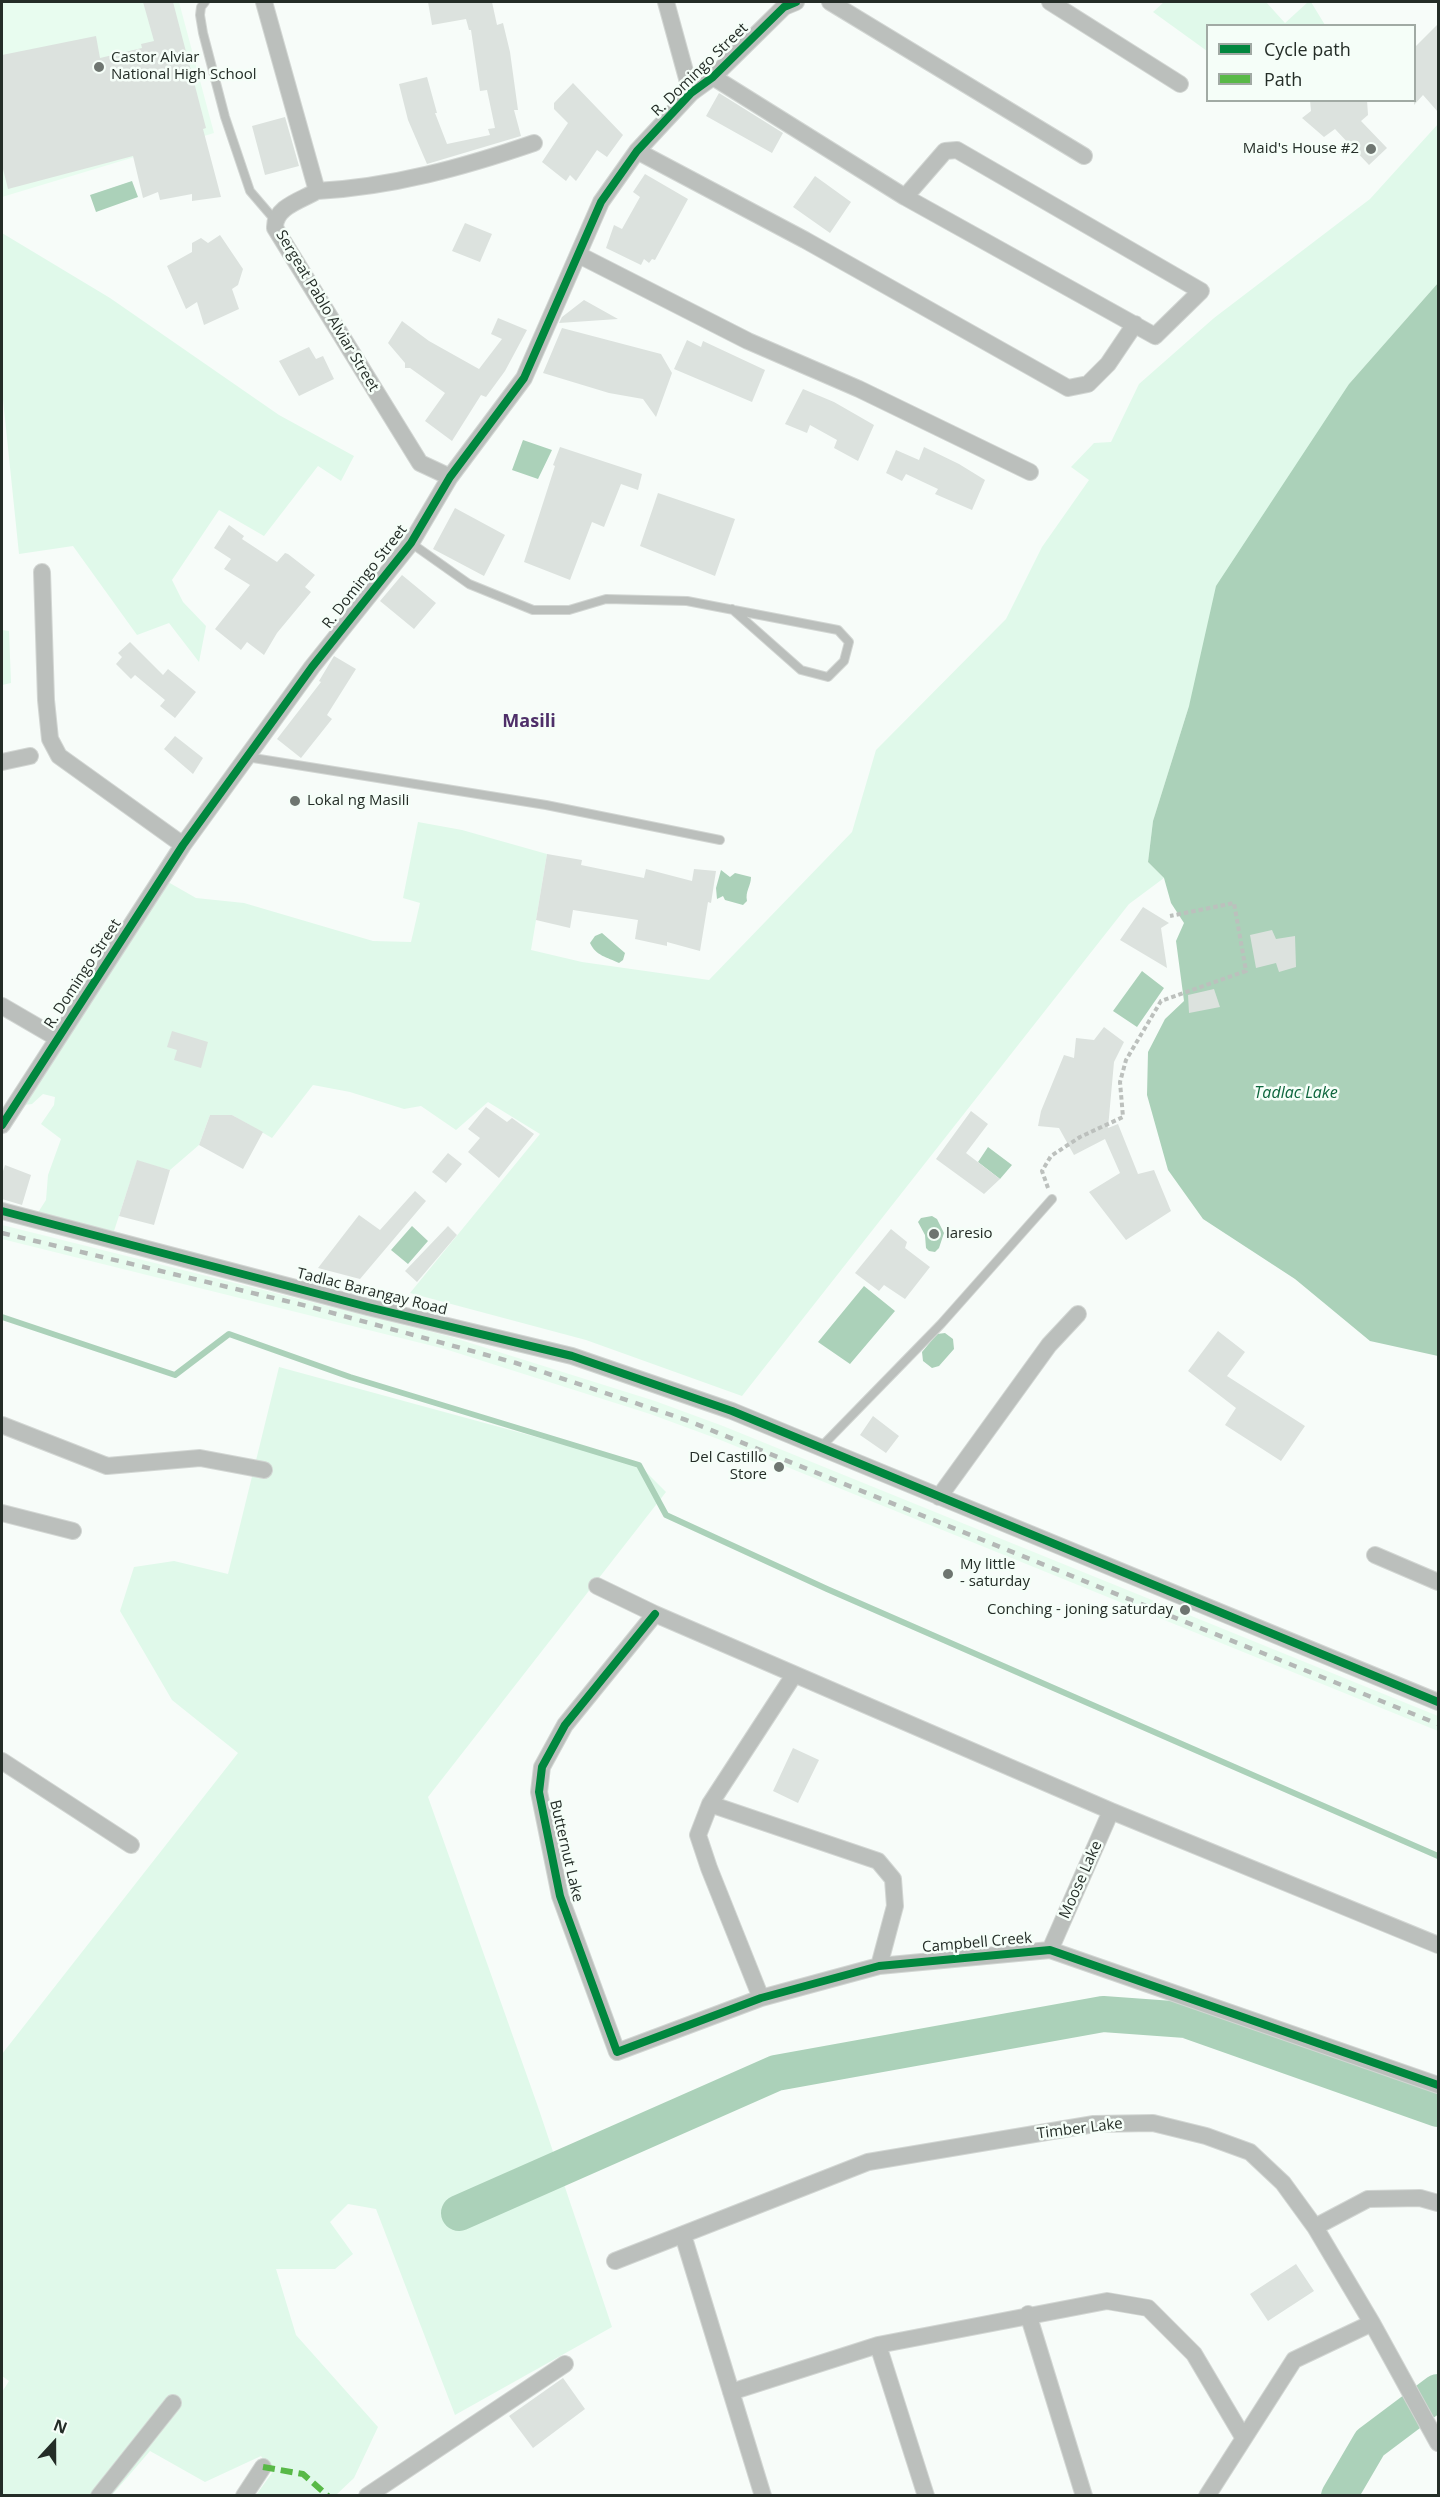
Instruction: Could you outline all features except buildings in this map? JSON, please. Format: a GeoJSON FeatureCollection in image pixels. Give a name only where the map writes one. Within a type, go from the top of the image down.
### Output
{"type":"FeatureCollection","features":[{"type":"Feature","properties":{"kind":"street"},"geometry":{"type":"LineString","coordinates":[[264,2],[317,191],[362,189],[424,175],[534,143]]}},
{"type":"Feature","properties":{"kind":"street"},"geometry":{"type":"LineString","coordinates":[[666,2],[692,93]]}},
{"type":"Feature","properties":{"kind":"street","name":"R. Domingo Street"},"geometry":{"type":"LineString","coordinates":[[2,1125],[183,845],[312,667],[411,543],[450,477],[525,378],[601,202],[637,151],[692,93],[713,76],[784,7],[796,2]]}},
{"type":"Feature","properties":{"kind":"street"},"geometry":{"type":"LineString","coordinates":[[830,2],[1084,156]]}},
{"type":"Feature","properties":{"kind":"street"},"geometry":{"type":"LineString","coordinates":[[1050,2],[1180,84]]}},
{"type":"Feature","properties":{"kind":"street"},"geometry":{"type":"LineString","coordinates":[[713,76],[905,197],[1155,336],[1201,291],[957,150],[945,151],[905,197]]}},
{"type":"Feature","properties":{"kind":"street"},"geometry":{"type":"LineString","coordinates":[[637,151],[805,240],[1068,388],[1088,384],[1108,364],[1135,324]]}},
{"type":"Feature","properties":{"kind":"street","name":"Sergeat Pablo Alviar Street"},"geometry":{"type":"LineString","coordinates":[[317,191],[280,211],[274,219],[275,228],[420,463],[450,477]]}},
{"type":"Feature","properties":{"kind":"street"},"geometry":{"type":"LineString","coordinates":[[579,255],[748,340],[859,389],[1030,472]]}},
{"type":"Feature","properties":{"kind":"street"},"geometry":{"type":"LineString","coordinates":[[42,572],[46,700],[50,739],[59,756],[183,845]]}},
{"type":"Feature","properties":{"kind":"street"},"geometry":{"type":"LineString","coordinates":[[2,762],[30,756]]}},
{"type":"Feature","properties":{"kind":"street"},"geometry":{"type":"LineString","coordinates":[[2,1006],[57,1038]]}},
{"type":"Feature","properties":{"kind":"street","name":"Tadlac Barangay Road"},"geometry":{"type":"LineString","coordinates":[[2,1211],[368,1307],[572,1356],[732,1411],[1438,1702]]}},
{"type":"Feature","properties":{"kind":"street"},"geometry":{"type":"LineString","coordinates":[[939,1497],[1049,1345],[1078,1314]]}},
{"type":"Feature","properties":{"kind":"street"},"geometry":{"type":"LineString","coordinates":[[2,1425],[107,1466],[200,1458],[264,1470]]}},
{"type":"Feature","properties":{"kind":"street"},"geometry":{"type":"LineString","coordinates":[[2,1513],[73,1531]]}},
{"type":"Feature","properties":{"kind":"street"},"geometry":{"type":"LineString","coordinates":[[1375,1555],[1438,1582]]}},
{"type":"Feature","properties":{"kind":"street"},"geometry":{"type":"LineString","coordinates":[[597,1586],[794,1675],[1111,1811],[1438,1945]]}},
{"type":"Feature","properties":{"kind":"street","name":"Butternut Lake"},"geometry":{"type":"LineString","coordinates":[[617,2052],[560,1896],[539,1792],[542,1767],[565,1725],[655,1614]]}},
{"type":"Feature","properties":{"kind":"street"},"geometry":{"type":"LineString","coordinates":[[761,1998],[709,1869],[698,1835],[710,1804],[794,1675]]}},
{"type":"Feature","properties":{"kind":"street"},"geometry":{"type":"LineString","coordinates":[[2,1761],[131,1845]]}},
{"type":"Feature","properties":{"kind":"street"},"geometry":{"type":"LineString","coordinates":[[710,1804],[878,1861],[893,1879],[896,1906],[879,1965]]}},
{"type":"Feature","properties":{"kind":"street","name":"Moose Lake"},"geometry":{"type":"LineString","coordinates":[[1050,1950],[1111,1811]]}},
{"type":"Feature","properties":{"kind":"street","name":"Campbell Creek"},"geometry":{"type":"LineString","coordinates":[[617,2052],[761,1998],[879,1965],[1050,1950],[1438,2085]]}},
{"type":"Feature","properties":{"kind":"street","name":"Timber Lake"},"geometry":{"type":"LineString","coordinates":[[615,2261],[868,2162],[1094,2124],[1153,2123],[1206,2136],[1250,2152],[1282,2183],[1315,2227],[1372,2323],[1438,2443]]}},
{"type":"Feature","properties":{"kind":"street"},"geometry":{"type":"LineString","coordinates":[[1315,2227],[1368,2199],[1420,2198],[1438,2203]]}},
{"type":"Feature","properties":{"kind":"street"},"geometry":{"type":"LineString","coordinates":[[683,2235],[763,2496]]}},
{"type":"Feature","properties":{"kind":"street"},"geometry":{"type":"LineString","coordinates":[[731,2392],[878,2345],[1028,2314],[1107,2301],[1148,2308],[1194,2354],[1243,2437]]}},
{"type":"Feature","properties":{"kind":"street"},"geometry":{"type":"LineString","coordinates":[[1028,2314],[1084,2496]]}},
{"type":"Feature","properties":{"kind":"street"},"geometry":{"type":"LineString","coordinates":[[1207,2496],[1294,2360],[1372,2323]]}},
{"type":"Feature","properties":{"kind":"street"},"geometry":{"type":"LineString","coordinates":[[878,2345],[926,2496]]}},
{"type":"Feature","properties":{"kind":"street"},"geometry":{"type":"LineString","coordinates":[[367,2496],[565,2364]]}},
{"type":"Feature","properties":{"kind":"street"},"geometry":{"type":"LineString","coordinates":[[99,2496],[173,2403]]}},
{"type":"Feature","properties":{"kind":"street"},"geometry":{"type":"LineString","coordinates":[[244,2496],[263,2467]]}},
{"type":"Feature","properties":{"kind":"lane"},"geometry":{"type":"LineString","coordinates":[[205,2],[201,7],[200,15],[203,33],[225,117],[250,191],[274,219]]}},
{"type":"Feature","properties":{"kind":"lane"},"geometry":{"type":"LineString","coordinates":[[411,543],[469,584],[534,610],[570,610],[606,599],[687,600],[838,630],[849,642],[844,661],[828,677],[801,670],[732,609]]}},
{"type":"Feature","properties":{"kind":"lane"},"geometry":{"type":"LineString","coordinates":[[247,757],[546,805],[720,840]]}},
{"type":"Feature","properties":{"kind":"lane"},"geometry":{"type":"LineString","coordinates":[[821,1447],[941,1324],[1052,1199]]}},
{"type":"Feature","properties":{"kind":"path"},"geometry":{"type":"LineString","coordinates":[[1052,1199],[1042,1172],[1051,1156],[1080,1137],[1123,1117],[1120,1082],[1126,1060],[1161,1001],[1246,971],[1234,903],[1170,916]]}},
{"type":"Feature","properties":{"kind":"shaded area","name":"Castor Alviar National High School"},"geometry":{"type":"Polygon","coordinates":[[[2,2],[179,2],[214,133],[2,197],[2,2]]]}},
{"type":"Feature","properties":{"kind":"shaded area"},"geometry":{"type":"Polygon","coordinates":[[[1164,2],[1266,2],[1285,23],[1308,2],[1311,2],[1324,24],[1206,24],[1206,50],[1153,12],[1164,2]]]}},
{"type":"Feature","properties":{"kind":"shaded area"},"geometry":{"type":"Polygon","coordinates":[[[1438,124],[1438,283],[1349,384],[1189,706],[1153,821],[1148,862],[1164,878],[1129,904],[742,1396],[586,1340],[410,1293],[540,1134],[488,1102],[456,1130],[421,1106],[404,1109],[350,1092],[313,1085],[272,1138],[232,1115],[210,1115],[199,1145],[170,1170],[137,1161],[114,1231],[37,1214],[46,1200],[48,1175],[61,1139],[41,1124],[54,1105],[55,1097],[43,1094],[32,1104],[16,1106],[161,878],[196,898],[244,903],[373,941],[411,942],[420,903],[403,898],[418,822],[462,830],[547,854],[531,950],[582,962],[709,980],[852,832],[876,750],[1006,619],[1042,547],[1089,480],[1071,467],[1094,443],[1111,442],[1139,384],[1214,318],[1370,199],[1438,124]]]}},
{"type":"Feature","properties":{"kind":"shaded area"},"geometry":{"type":"Polygon","coordinates":[[[2,233],[110,298],[279,415],[354,456],[341,481],[318,466],[264,536],[219,510],[172,580],[183,602],[206,626],[199,662],[169,623],[137,635],[73,546],[19,554],[2,390],[2,233]]]}},
{"type":"Feature","properties":{"kind":"shaded area"},"geometry":{"type":"Polygon","coordinates":[[[2,630],[9,631],[11,683],[2,685],[2,630]]]}},
{"type":"Feature","properties":{"kind":"shaded area"},"geometry":{"type":"Polygon","coordinates":[[[2,1225],[448,1336],[655,1401],[723,1426],[1438,1716],[1438,1731],[718,1439],[650,1414],[445,1349],[2,1239],[2,1225]]]}},
{"type":"Feature","properties":{"kind":"shaded area"},"geometry":{"type":"Polygon","coordinates":[[[279,1367],[639,1465],[666,1492],[428,1797],[537,2104],[612,2327],[455,2415],[376,2209],[348,2204],[330,2222],[353,2254],[335,2269],[276,2269],[296,2335],[378,2427],[354,2478],[336,2495],[256,2495],[272,2473],[261,2456],[205,2482],[150,2451],[112,2495],[2,2495],[2,2392],[9,2381],[2,2376],[2,2054],[238,1753],[172,1700],[120,1611],[134,1567],[174,1561],[228,1574],[279,1367]]]}},
{"type":"Feature","properties":{"kind":"water"},"geometry":{"type":"Polygon","coordinates":[[[132,181],[138,197],[96,212],[90,195],[132,181]]]}},
{"type":"Feature","properties":{"kind":"water","name":"Tadlac Lake"},"geometry":{"type":"Polygon","coordinates":[[[1438,283],[1438,1356],[1370,1341],[1295,1279],[1203,1219],[1168,1170],[1147,1095],[1148,1052],[1165,1019],[1184,1001],[1176,941],[1184,923],[1171,903],[1164,878],[1148,862],[1153,821],[1189,706],[1216,586],[1349,384],[1438,283]]]}},
{"type":"Feature","properties":{"kind":"water"},"geometry":{"type":"Polygon","coordinates":[[[523,440],[552,450],[538,479],[512,470],[523,440]]]}},
{"type":"Feature","properties":{"kind":"water"},"geometry":{"type":"Polygon","coordinates":[[[721,870],[730,877],[735,873],[751,877],[747,901],[743,905],[725,900],[723,896],[717,899],[716,888],[721,870]]]}},
{"type":"Feature","properties":{"kind":"water"},"geometry":{"type":"Polygon","coordinates":[[[602,933],[625,953],[623,960],[619,963],[592,947],[590,943],[595,936],[602,933]]]}},
{"type":"Feature","properties":{"kind":"water"},"geometry":{"type":"Polygon","coordinates":[[[1142,971],[1164,988],[1137,1027],[1113,1011],[1142,971]]]}},
{"type":"Feature","properties":{"kind":"water"},"geometry":{"type":"Polygon","coordinates":[[[988,1147],[1012,1165],[1000,1179],[978,1162],[988,1147]]]}},
{"type":"Feature","properties":{"kind":"water","name":"laresio"},"geometry":{"type":"Polygon","coordinates":[[[932,1216],[937,1219],[944,1233],[939,1248],[935,1252],[926,1248],[925,1235],[918,1222],[921,1218],[932,1216]]]}},
{"type":"Feature","properties":{"kind":"water"},"geometry":{"type":"Polygon","coordinates":[[[412,1226],[428,1241],[408,1264],[391,1250],[412,1226]]]}},
{"type":"Feature","properties":{"kind":"water"},"geometry":{"type":"Polygon","coordinates":[[[864,1286],[895,1311],[850,1364],[818,1342],[864,1286]]]}},
{"type":"Feature","properties":{"kind":"water"},"geometry":{"type":"Polygon","coordinates":[[[945,1333],[953,1339],[954,1349],[939,1366],[932,1368],[923,1361],[922,1352],[937,1334],[945,1333]]]}},
{"type":"Feature","properties":{"kind":"waterway"},"geometry":{"type":"LineString","coordinates":[[2,1317],[175,1375],[229,1334],[350,1377],[639,1465],[666,1515],[827,1589],[1438,1856]]}},
{"type":"Feature","properties":{"kind":"waterway"},"geometry":{"type":"LineString","coordinates":[[459,2213],[776,2073],[1103,2014],[1186,2020],[1438,2109]]}},
{"type":"Feature","properties":{"kind":"waterway"},"geometry":{"type":"LineString","coordinates":[[1339,2496],[1370,2443],[1438,2392]]}},
{"type":"Feature","properties":{"kind":"railway"},"geometry":{"type":"LineString","coordinates":[[2,1233],[307,1306],[516,1363],[686,1420],[1438,1724]]}},
{"type":"Feature","properties":{"kind":"marked path"},"geometry":{"type":"LineString","coordinates":[[263,2467],[303,2474],[328,2496]]}},
{"type":"Feature","properties":{"kind":"cycle path"},"geometry":{"type":"LineString","coordinates":[[2,1125],[183,845],[312,667],[411,543],[450,477],[524,378],[601,202],[637,151],[691,93],[713,77],[784,7],[796,2]]}},
{"type":"Feature","properties":{"kind":"cycle path"},"geometry":{"type":"LineString","coordinates":[[2,1211],[368,1307],[572,1356],[732,1411],[1438,1702]]}},
{"type":"Feature","properties":{"kind":"cycle path"},"geometry":{"type":"LineString","coordinates":[[655,1614],[565,1725],[542,1767],[539,1792],[560,1896],[617,2052],[761,1998],[879,1966],[1050,1950],[1438,2085]]}},
{"type":"Feature","properties":{"kind":"place","name":"Castor Alviar National High School"},"geometry":{"type":"Point","coordinates":[99,67]}},
{"type":"Feature","properties":{"kind":"place","name":"Maid's House #2"},"geometry":{"type":"Point","coordinates":[1371,149]}},
{"type":"Feature","properties":{"kind":"place","name":"Lokal ng Masili"},"geometry":{"type":"Point","coordinates":[295,801]}},
{"type":"Feature","properties":{"kind":"place","name":"laresio"},"geometry":{"type":"Point","coordinates":[934,1234]}},
{"type":"Feature","properties":{"kind":"place","name":"Del Castillo Store"},"geometry":{"type":"Point","coordinates":[779,1467]}},
{"type":"Feature","properties":{"kind":"place","name":"My little - saturday"},"geometry":{"type":"Point","coordinates":[948,1574]}},
{"type":"Feature","properties":{"kind":"place","name":"Conching - joning saturday"},"geometry":{"type":"Point","coordinates":[1185,1610]}},
{"type":"Feature","properties":{"kind":"district","name":"Masili"},"geometry":{"type":"Point","coordinates":[529,722]}}]}
